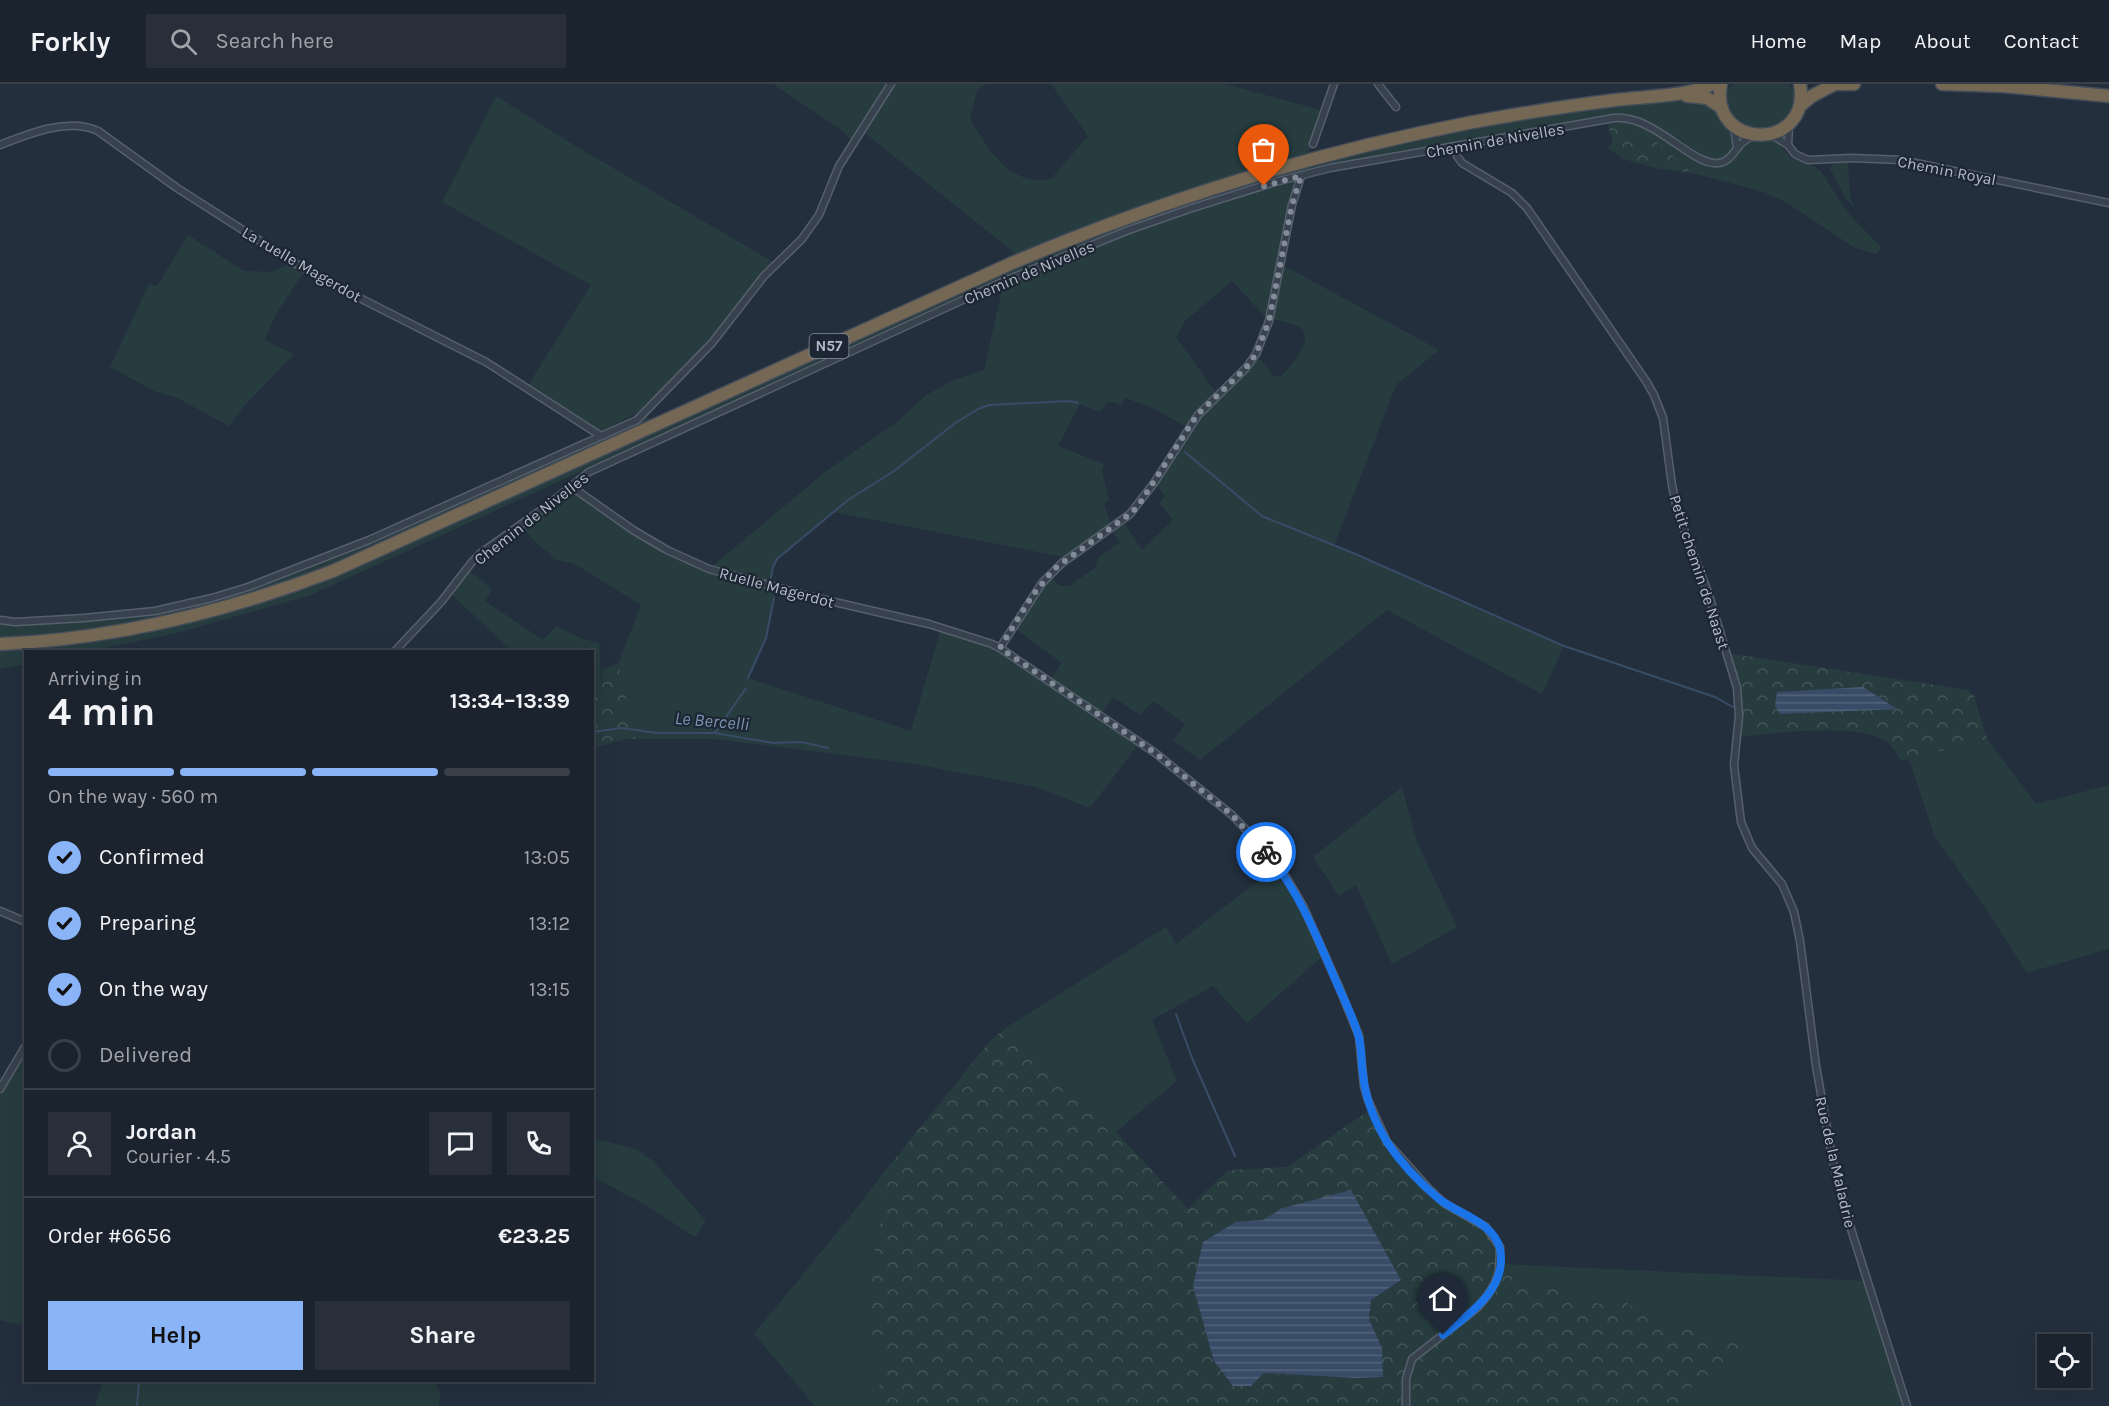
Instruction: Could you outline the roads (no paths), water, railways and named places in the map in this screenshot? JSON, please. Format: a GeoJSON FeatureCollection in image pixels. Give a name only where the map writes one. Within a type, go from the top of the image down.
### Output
{"type":"FeatureCollection","features":[{"type":"Feature","properties":{"kind":"highway","name":"N57"},"geometry":{"type":"LineString","coordinates":[[0,644],[86,636],[164,622],[274,593],[333,572],[1010,264],[1119,219],[1193,194],[1287,165],[1419,133],[1551,109],[1674,94],[1713,84]]}},
{"type":"Feature","properties":{"kind":"highway"},"geometry":{"type":"LineString","coordinates":[[1721,84],[1719,96],[1726,118],[1734,126],[1754,135],[1771,134],[1789,124],[1800,106],[1831,85],[1854,84]]}},
{"type":"Feature","properties":{"kind":"highway"},"geometry":{"type":"LineString","coordinates":[[1800,84],[1800,106]]}},
{"type":"Feature","properties":{"kind":"highway"},"geometry":{"type":"LineString","coordinates":[[1942,84],[2003,86],[2109,96]]}},
{"type":"Feature","properties":{"kind":"highway","name":"N57"},"geometry":{"type":"LineString","coordinates":[[1674,94],[1707,98],[1722,108]]}},
{"type":"Feature","properties":{"kind":"street","name":"Chemin de Nivelles"},"geometry":{"type":"LineString","coordinates":[[0,620],[84,618],[155,611],[231,592],[369,540],[637,420],[712,343],[764,276],[802,239],[819,215],[839,166],[891,84]]}},
{"type":"Feature","properties":{"kind":"street"},"geometry":{"type":"LineString","coordinates":[[1313,144],[1334,84]]}},
{"type":"Feature","properties":{"kind":"street"},"geometry":{"type":"LineString","coordinates":[[1378,84],[1396,107]]}},
{"type":"Feature","properties":{"kind":"street","name":"Chemin de Nivelles"},"geometry":{"type":"LineString","coordinates":[[396,650],[441,602],[481,553],[590,472],[1023,273],[1126,231],[1241,193],[1341,166],[1623,117],[1649,125],[1708,163],[1724,162],[1754,135]]}},
{"type":"Feature","properties":{"kind":"street"},"geometry":{"type":"LineString","coordinates":[[1788,145],[1789,124]]}},
{"type":"Feature","properties":{"kind":"street"},"geometry":{"type":"LineString","coordinates":[[1734,126],[1737,148]]}},
{"type":"Feature","properties":{"kind":"street","name":"La ruelle Magerdot"},"geometry":{"type":"LineString","coordinates":[[0,145],[44,131],[63,128],[86,127],[98,131],[177,188],[293,262],[486,362],[601,436]]}},
{"type":"Feature","properties":{"kind":"street","name":"Chemin Royal"},"geometry":{"type":"LineString","coordinates":[[1771,134],[1788,145],[1795,154],[1808,160],[1852,158],[1901,160],[2109,203]]}},
{"type":"Feature","properties":{"kind":"street","name":"Petit chemin de Naast"},"geometry":{"type":"LineString","coordinates":[[1455,147],[1462,163],[1512,193],[1527,208],[1646,381],[1659,406],[1666,432],[1671,485],[1678,514],[1708,592],[1737,688],[1739,716],[1734,765],[1741,822],[1752,848],[1782,884],[1794,912]]}},
{"type":"Feature","properties":{"kind":"street"},"geometry":{"type":"LineString","coordinates":[[1000,648],[1042,583],[1062,563],[1130,514],[1197,415],[1246,368],[1256,354],[1269,321],[1292,205],[1301,176]]}},
{"type":"Feature","properties":{"kind":"street","name":"Ruelle Magerdot"},"geometry":{"type":"LineString","coordinates":[[572,487],[633,530],[674,554],[709,569],[813,597],[929,624],[1000,648],[1154,752],[1232,815],[1249,832],[1286,877],[1311,923],[1357,1030],[1363,1074],[1371,1108],[1383,1133],[1394,1151],[1437,1197],[1486,1227],[1500,1247],[1499,1270],[1495,1283],[1487,1296],[1477,1308],[1412,1359],[1406,1379],[1406,1406]]}},
{"type":"Feature","properties":{"kind":"street"},"geometry":{"type":"LineString","coordinates":[[0,911],[24,921]]}},
{"type":"Feature","properties":{"kind":"street","name":"Rue de la Maladrie"},"geometry":{"type":"LineString","coordinates":[[1794,912],[1800,941],[1817,1075],[1833,1162],[1851,1229],[1907,1406]]}},
{"type":"Feature","properties":{"kind":"street"},"geometry":{"type":"LineString","coordinates":[[0,1089],[24,1048]]}},
{"type":"Feature","properties":{"kind":"water"},"geometry":{"type":"Polygon","coordinates":[[[1863,687],[1897,709],[1780,714],[1775,706],[1777,692],[1863,687]]]}},
{"type":"Feature","properties":{"kind":"water"},"geometry":{"type":"Polygon","coordinates":[[[1351,1190],[1401,1280],[1371,1300],[1369,1319],[1382,1348],[1383,1377],[1356,1378],[1264,1373],[1251,1386],[1233,1386],[1214,1361],[1193,1286],[1203,1242],[1236,1222],[1263,1220],[1283,1208],[1351,1190]]]}},
{"type":"Feature","properties":{"kind":"waterway"},"geometry":{"type":"LineString","coordinates":[[770,582],[777,559],[848,500],[894,471],[954,424],[978,409],[989,405],[1069,401],[1078,403]]}},
{"type":"Feature","properties":{"kind":"waterway"},"geometry":{"type":"LineString","coordinates":[[1185,452],[1262,516],[1353,553],[1564,646],[1715,697],[1733,707]]}},
{"type":"Feature","properties":{"kind":"waterway"},"geometry":{"type":"LineString","coordinates":[[748,678],[766,638],[774,598]]}},
{"type":"Feature","properties":{"kind":"waterway"},"geometry":{"type":"LineString","coordinates":[[715,733],[746,688]]}},
{"type":"Feature","properties":{"kind":"waterway","name":"Le Bercelli"},"geometry":{"type":"LineString","coordinates":[[594,732],[621,728],[657,733],[715,733],[773,743],[801,742],[828,748]]}},
{"type":"Feature","properties":{"kind":"waterway"},"geometry":{"type":"LineString","coordinates":[[1176,1014],[1192,1058],[1235,1156]]}},
{"type":"Feature","properties":{"kind":"waterway"},"geometry":{"type":"LineString","coordinates":[[137,1406],[139,1382]]}}]}
